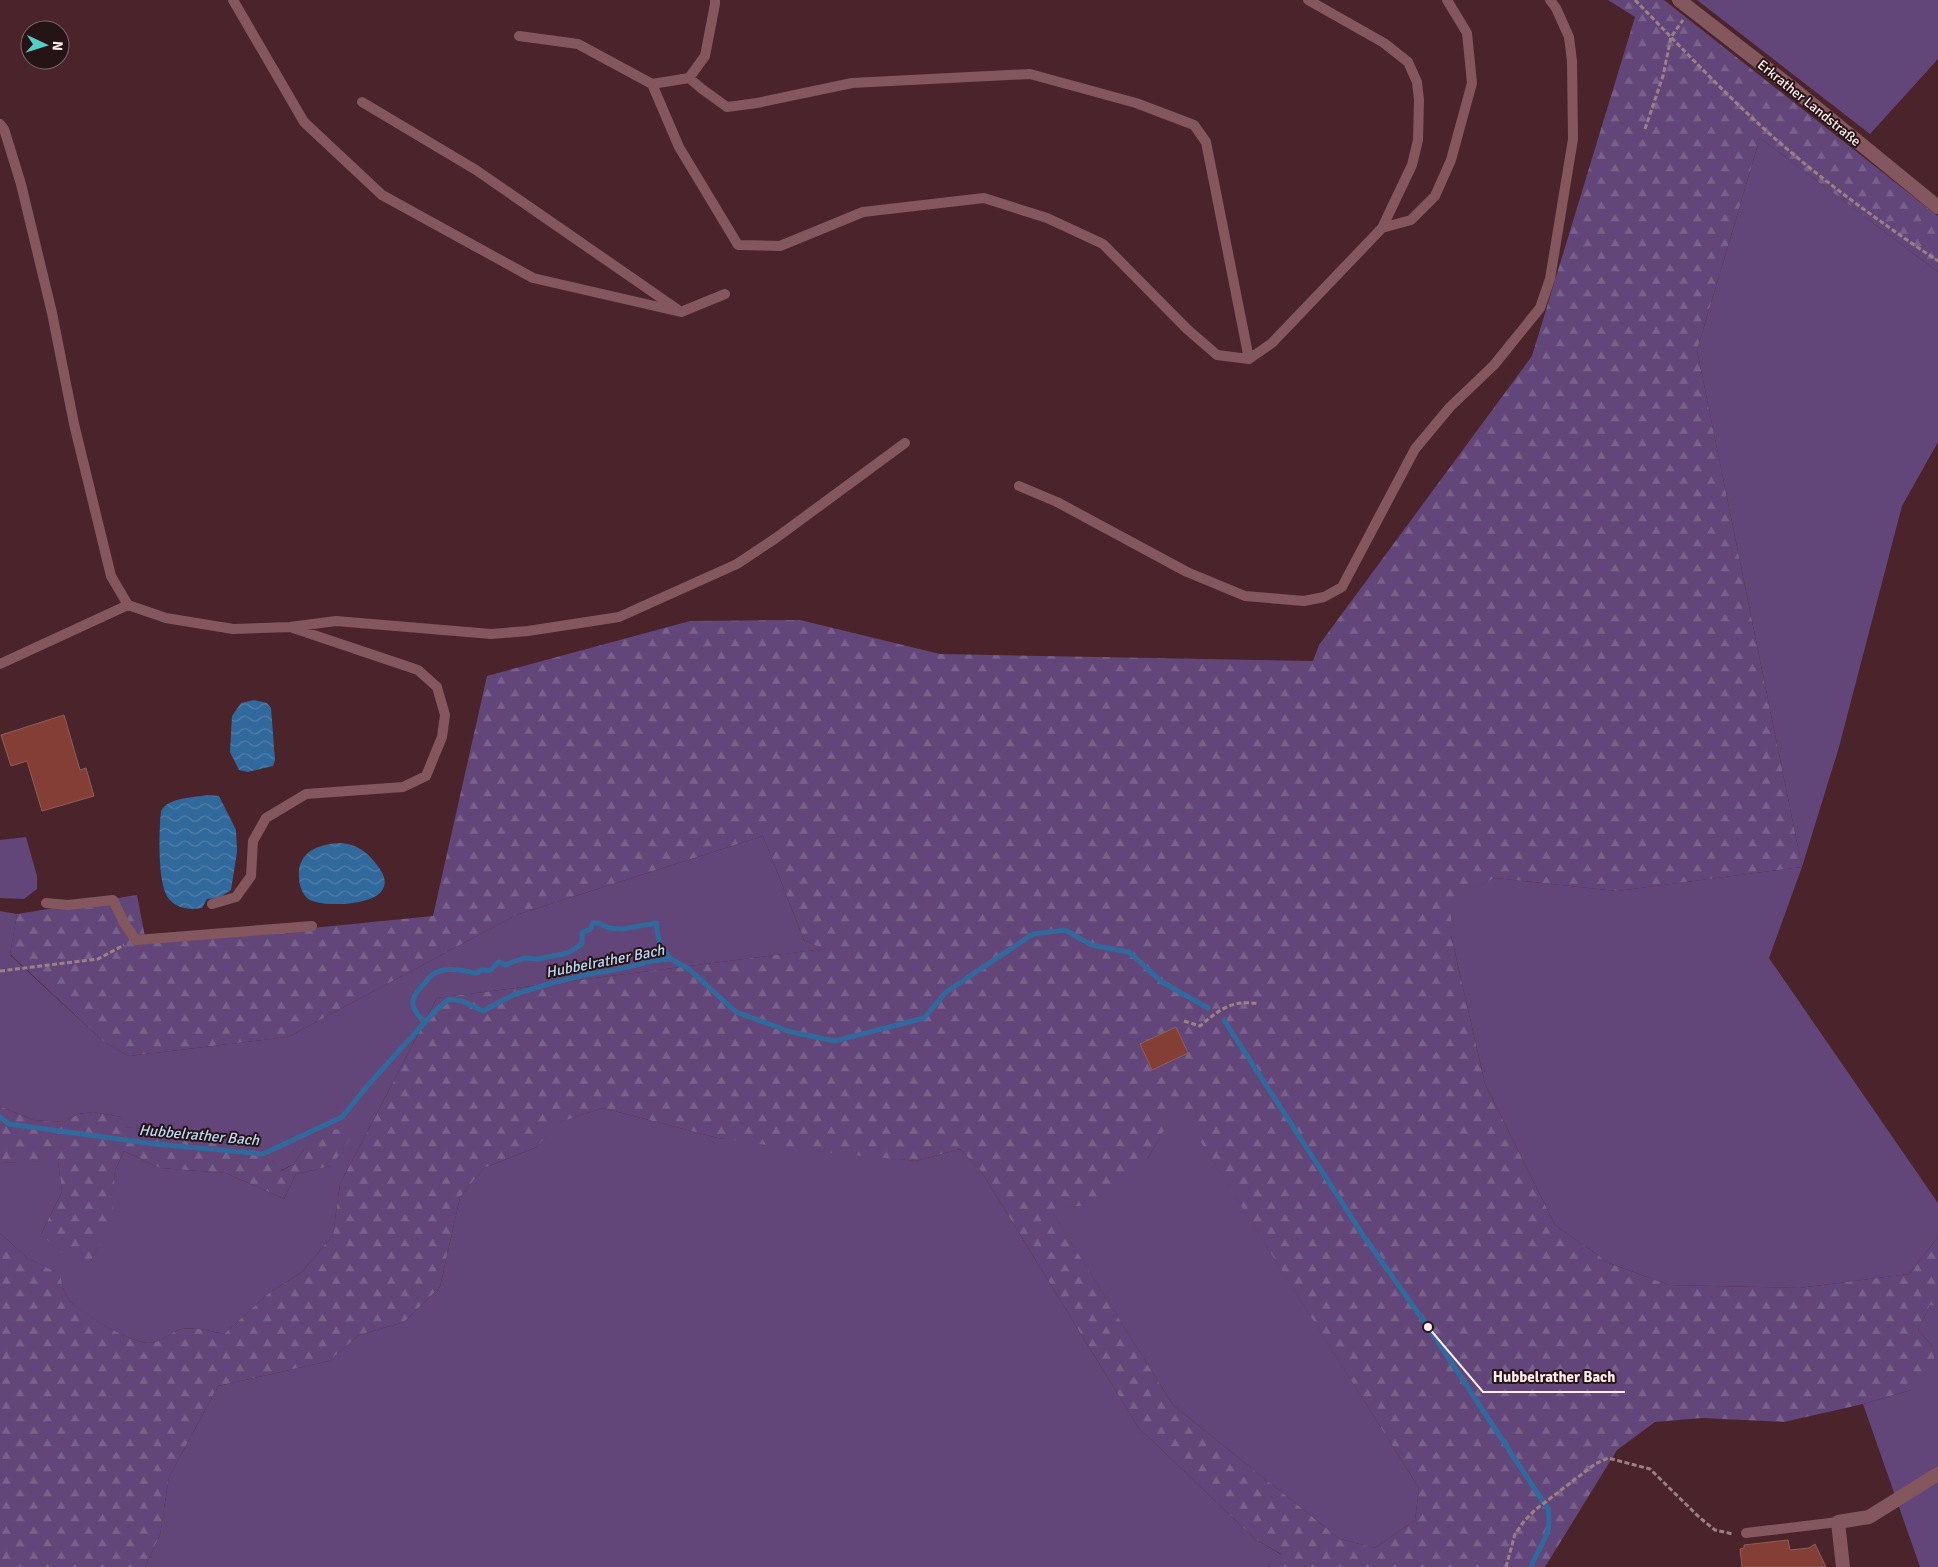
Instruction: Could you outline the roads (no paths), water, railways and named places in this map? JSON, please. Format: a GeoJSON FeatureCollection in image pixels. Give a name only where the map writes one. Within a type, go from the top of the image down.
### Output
{"type":"FeatureCollection","features":[{"type":"Feature","properties":{"kind":"street","name":"Erkrather Landstraße"},"geometry":{"type":"LineString","coordinates":[[1679,0],[1791,87],[1938,207]]}},
{"type":"Feature","properties":{"kind":"street"},"geometry":{"type":"LineString","coordinates":[[1843,1567],[1838,1522],[1869,1517],[1938,1474]]}},
{"type":"Feature","properties":{"kind":"lane"},"geometry":{"type":"LineString","coordinates":[[233,0],[304,122],[382,195],[533,278],[681,312],[725,294]]}},
{"type":"Feature","properties":{"kind":"lane"},"geometry":{"type":"LineString","coordinates":[[520,36],[578,44],[652,84],[689,78],[705,56],[715,0]]}},
{"type":"Feature","properties":{"kind":"lane"},"geometry":{"type":"LineString","coordinates":[[652,84],[679,147],[738,246],[780,246],[863,212],[984,198],[1047,218],[1103,244],[1187,328],[1217,355],[1249,359],[1272,343],[1382,228],[1412,165],[1418,140],[1419,100],[1417,82],[1408,62],[1384,42],[1308,0]]}},
{"type":"Feature","properties":{"kind":"lane"},"geometry":{"type":"LineString","coordinates":[[1382,228],[1411,220],[1435,196],[1451,160],[1472,83],[1467,33],[1447,0]]}},
{"type":"Feature","properties":{"kind":"lane"},"geometry":{"type":"LineString","coordinates":[[1019,486],[1057,502],[1187,572],[1245,596],[1304,601],[1324,597],[1342,587],[1415,449],[1450,406],[1494,365],[1540,308],[1550,279],[1573,138],[1572,61],[1569,37],[1556,8],[1550,0]]}},
{"type":"Feature","properties":{"kind":"lane"},"geometry":{"type":"LineString","coordinates":[[689,78],[702,90],[727,107],[757,103],[852,83],[1030,74],[1136,103],[1194,125],[1206,142],[1249,359]]}},
{"type":"Feature","properties":{"kind":"lane"},"geometry":{"type":"LineString","coordinates":[[362,102],[476,170],[681,312]]}},
{"type":"Feature","properties":{"kind":"lane"},"geometry":{"type":"LineString","coordinates":[[0,124],[4,129],[25,203],[52,313],[74,424],[111,576],[128,605],[166,618],[233,629],[290,627],[336,621],[491,634],[528,631],[619,617],[736,564],[776,538],[905,443]]}},
{"type":"Feature","properties":{"kind":"lane"},"geometry":{"type":"LineString","coordinates":[[0,664],[128,605]]}},
{"type":"Feature","properties":{"kind":"lane"},"geometry":{"type":"LineString","coordinates":[[212,904],[236,897],[251,876],[254,841],[266,818],[306,794],[403,787],[426,776],[442,737],[445,715],[437,687],[418,670],[290,627]]}},
{"type":"Feature","properties":{"kind":"lane"},"geometry":{"type":"LineString","coordinates":[[46,903],[68,905],[113,900],[136,940],[312,926]]}},
{"type":"Feature","properties":{"kind":"lane"},"geometry":{"type":"LineString","coordinates":[[1746,1533],[1838,1522]]}},
{"type":"Feature","properties":{"kind":"water"},"geometry":{"type":"Polygon","coordinates":[[[254,700],[267,703],[271,708],[275,760],[273,766],[248,772],[239,770],[230,752],[232,716],[241,703],[254,700]]]}},
{"type":"Feature","properties":{"kind":"water"},"geometry":{"type":"Polygon","coordinates":[[[207,795],[219,796],[236,830],[237,852],[231,890],[219,898],[207,899],[202,908],[184,908],[176,905],[169,899],[162,882],[160,857],[161,811],[169,803],[207,795]]]}},
{"type":"Feature","properties":{"kind":"water"},"geometry":{"type":"Polygon","coordinates":[[[340,843],[357,847],[373,860],[384,880],[382,890],[373,898],[359,902],[327,904],[314,902],[307,898],[301,888],[299,870],[301,863],[304,857],[314,849],[320,846],[340,843]]]}},
{"type":"Feature","properties":{"kind":"waterway"},"geometry":{"type":"LineString","coordinates":[[425,1023],[414,1009],[413,1001],[414,996],[433,974],[443,970],[460,970],[476,973],[482,970],[491,970],[499,962],[505,965],[524,958],[538,959],[568,953],[582,944],[582,933],[590,929],[593,923],[609,928],[622,929],[657,923],[660,945],[671,959]]}},
{"type":"Feature","properties":{"kind":"waterway","name":"Hubbelrather Bach"},"geometry":{"type":"LineString","coordinates":[[0,1117],[9,1124],[155,1144],[263,1154],[342,1117],[435,1011],[449,999],[462,1001],[483,1011],[515,994],[552,983],[652,961],[671,959],[690,970],[736,1012],[791,1032],[835,1041],[924,1018],[946,992],[1033,934],[1065,930],[1092,945],[1129,952],[1162,982],[1208,1008]]}},
{"type":"Feature","properties":{"kind":"waterway","name":"Hubbelrather Bach"},"geometry":{"type":"LineString","coordinates":[[1224,1020],[1363,1235],[1428,1327],[1548,1509],[1549,1526],[1547,1533],[1531,1567]]}},
{"type":"Feature","properties":{"kind":"place","name":"Hubbelrather Bach"},"geometry":{"type":"Point","coordinates":[1428,1327]}}]}
